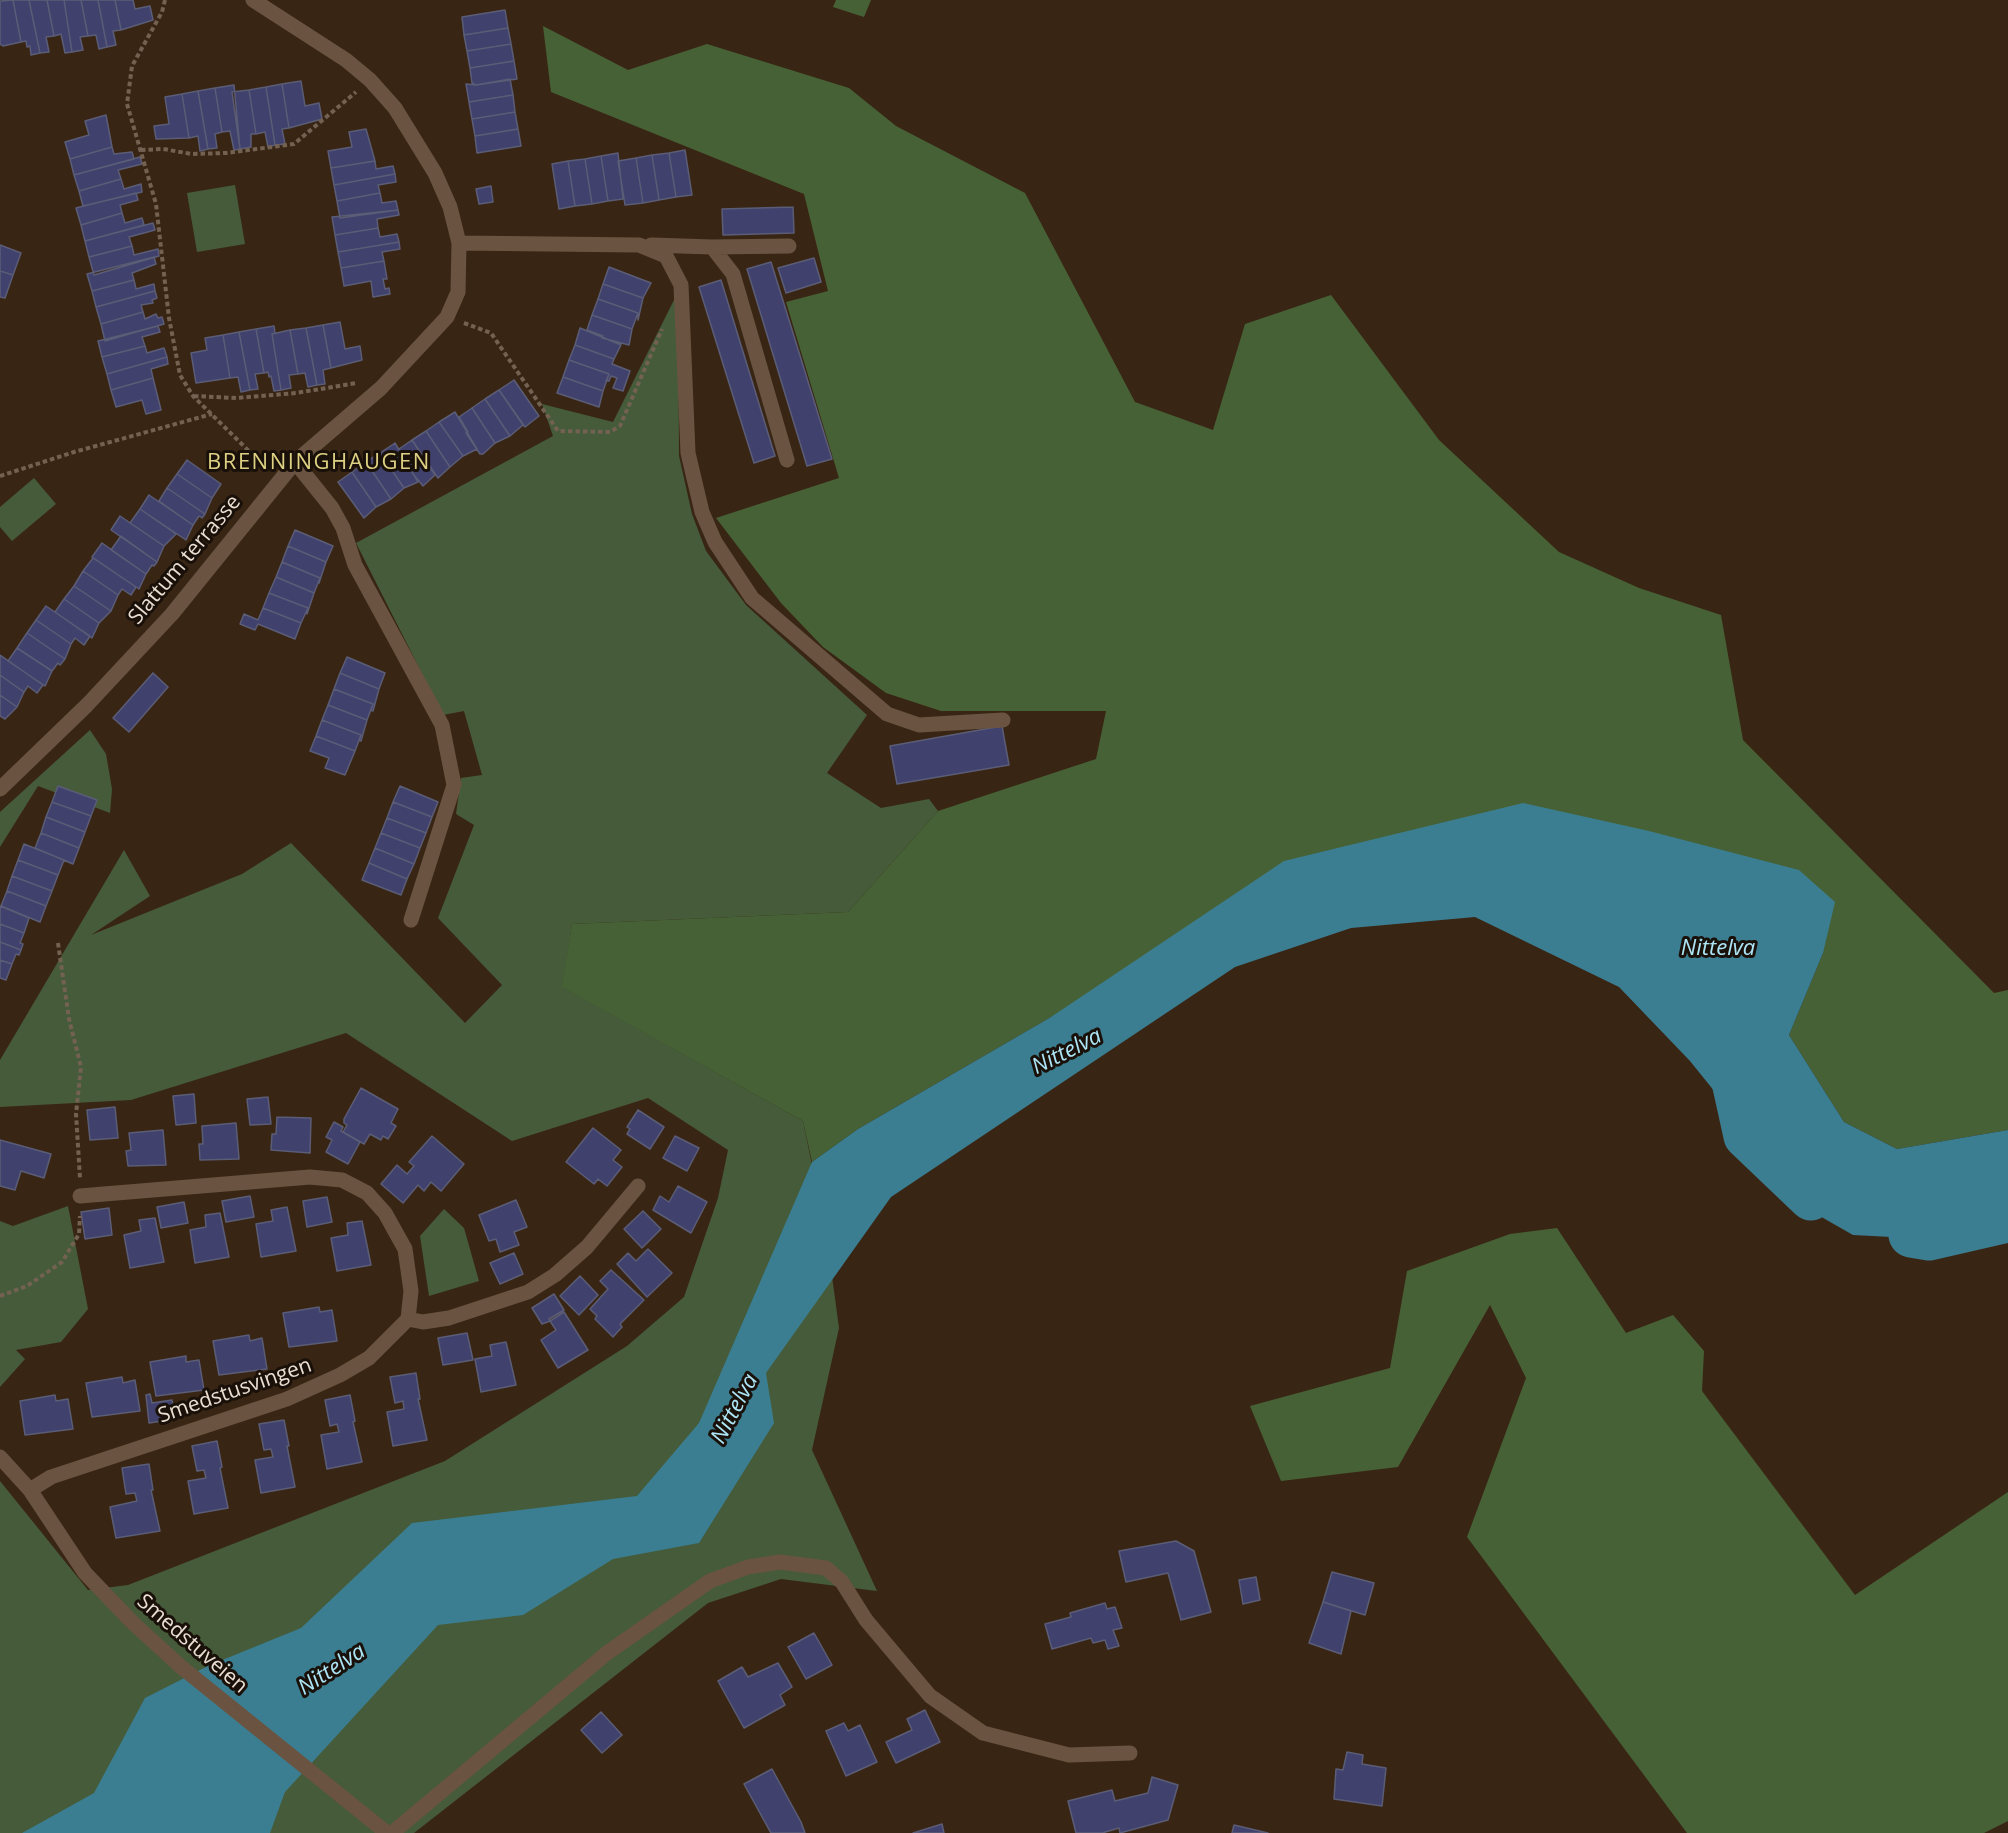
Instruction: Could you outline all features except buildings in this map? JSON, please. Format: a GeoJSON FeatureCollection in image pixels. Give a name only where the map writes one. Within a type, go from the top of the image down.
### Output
{"type":"FeatureCollection","features":[{"type":"Feature","properties":{"kind":"street","name":"Slattum terrasse"},"geometry":{"type":"LineString","coordinates":[[0,789],[87,705],[172,614],[295,462],[381,388],[447,317],[458,292],[459,243],[450,207],[435,173],[394,108],[370,80],[346,60],[253,0]]}},
{"type":"Feature","properties":{"kind":"street"},"geometry":{"type":"LineString","coordinates":[[459,243],[789,246]]}},
{"type":"Feature","properties":{"kind":"street"},"geometry":{"type":"LineString","coordinates":[[639,245],[666,256],[681,285],[688,453],[702,512],[715,542],[752,598],[887,714],[919,725],[1003,720]]}},
{"type":"Feature","properties":{"kind":"street"},"geometry":{"type":"LineString","coordinates":[[712,247],[733,274],[787,460]]}},
{"type":"Feature","properties":{"kind":"street"},"geometry":{"type":"LineString","coordinates":[[295,462],[332,508],[343,528],[355,565],[442,725],[454,785],[411,920]]}},
{"type":"Feature","properties":{"kind":"street"},"geometry":{"type":"LineString","coordinates":[[80,1196],[310,1177],[342,1180],[367,1192],[385,1213],[405,1249],[411,1291],[408,1319],[423,1323],[449,1318],[528,1292],[555,1275],[587,1247],[638,1186]]}},
{"type":"Feature","properties":{"kind":"street","name":"Smedstusvingen"},"geometry":{"type":"LineString","coordinates":[[30,1490],[51,1477],[297,1395],[369,1358],[408,1319]]}},
{"type":"Feature","properties":{"kind":"street","name":"Smedstuveien"},"geometry":{"type":"LineString","coordinates":[[0,1457],[30,1490],[85,1573],[132,1622],[180,1666],[387,1833]]}},
{"type":"Feature","properties":{"kind":"street"},"geometry":{"type":"LineString","coordinates":[[392,1833],[607,1653],[701,1587],[710,1581],[748,1567],[780,1562],[826,1568],[842,1582],[866,1620],[930,1696],[983,1733],[1069,1755],[1130,1753]]}},
{"type":"Feature","properties":{"kind":"path"},"geometry":{"type":"LineString","coordinates":[[165,0],[162,12],[132,66],[128,104],[156,204],[169,318],[180,375],[193,396],[279,480]]}},
{"type":"Feature","properties":{"kind":"path"},"geometry":{"type":"LineString","coordinates":[[141,150],[164,149],[192,154],[226,153],[294,144],[370,80]]}},
{"type":"Feature","properties":{"kind":"path"},"geometry":{"type":"LineString","coordinates":[[447,317],[491,333],[558,431],[610,432],[620,426],[662,328]]}},
{"type":"Feature","properties":{"kind":"path"},"geometry":{"type":"LineString","coordinates":[[193,396],[246,397],[296,393],[359,382],[381,388]]}},
{"type":"Feature","properties":{"kind":"path"},"geometry":{"type":"LineString","coordinates":[[0,476],[74,452],[212,414]]}},
{"type":"Feature","properties":{"kind":"path"},"geometry":{"type":"LineString","coordinates":[[0,1296],[27,1286],[62,1262],[79,1234],[80,1196],[76,1114],[81,1067],[69,1019],[58,943]]}},
{"type":"Feature","properties":{"kind":"green space"},"geometry":{"type":"Polygon","coordinates":[[[836,0],[871,0],[864,17],[833,7],[836,0]]]}},
{"type":"Feature","properties":{"kind":"green space"},"geometry":{"type":"Polygon","coordinates":[[[543,26],[628,70],[707,44],[849,88],[896,126],[1025,193],[1135,402],[1213,430],[1245,324],[1331,295],[1439,440],[1559,552],[1639,588],[1721,615],[1743,740],[1994,993],[2008,990],[2008,1130],[1897,1149],[1844,1122],[1789,1035],[1823,953],[1649,831],[1051,1017],[858,1129],[812,1162],[803,1121],[562,987],[572,924],[848,912],[938,811],[1096,759],[1106,711],[941,711],[886,693],[823,647],[781,603],[716,518],[839,478],[786,302],[828,291],[804,194],[551,92],[543,26]]]}},
{"type":"Feature","properties":{"kind":"green space"},"geometry":{"type":"Polygon","coordinates":[[[235,185],[245,244],[197,252],[187,193],[235,185]]]}},
{"type":"Feature","properties":{"kind":"green space"},"geometry":{"type":"Polygon","coordinates":[[[678,292],[679,456],[692,514],[706,551],[746,605],[867,715],[827,773],[881,808],[929,799],[938,811],[848,912],[572,924],[563,987],[803,1121],[827,1239],[839,1328],[812,1450],[877,1591],[781,1579],[708,1603],[414,1833],[0,1833],[0,1481],[88,1590],[128,1585],[445,1461],[627,1346],[684,1297],[718,1198],[728,1150],[648,1098],[512,1141],[346,1033],[131,1100],[0,1107],[0,1060],[124,850],[150,896],[91,935],[242,874],[291,843],[465,1023],[502,985],[438,918],[474,825],[456,814],[461,778],[482,775],[464,711],[443,715],[356,543],[553,436],[542,404],[613,422],[678,292]]]}},
{"type":"Feature","properties":{"kind":"green space"},"geometry":{"type":"Polygon","coordinates":[[[34,478],[56,504],[12,541],[0,527],[0,507],[34,478]]]}},
{"type":"Feature","properties":{"kind":"green space"},"geometry":{"type":"Polygon","coordinates":[[[90,730],[106,754],[112,789],[110,813],[38,786],[0,847],[0,812],[90,730]]]}},
{"type":"Feature","properties":{"kind":"green space"},"geometry":{"type":"Polygon","coordinates":[[[68,1206],[88,1309],[61,1342],[16,1350],[25,1359],[0,1387],[0,1221],[13,1226],[68,1206]]]}},
{"type":"Feature","properties":{"kind":"green space"},"geometry":{"type":"Polygon","coordinates":[[[444,1209],[464,1228],[479,1281],[429,1296],[420,1236],[444,1209]]]}},
{"type":"Feature","properties":{"kind":"green space"},"geometry":{"type":"Polygon","coordinates":[[[1557,1228],[1626,1333],[1673,1315],[1704,1351],[1702,1391],[1855,1595],[2008,1492],[2008,1821],[1984,1833],[1687,1833],[1467,1537],[1526,1378],[1490,1305],[1398,1467],[1281,1481],[1250,1406],[1390,1368],[1407,1271],[1510,1234],[1557,1228]]]}},
{"type":"Feature","properties":{"kind":"water","name":"Nittelva"},"geometry":{"type":"Polygon","coordinates":[[[1523,803],[1649,831],[1799,870],[1835,902],[1823,953],[1789,1035],[1844,1122],[1897,1149],[2008,1130],[2008,1219],[1930,1239],[1853,1235],[1811,1211],[1690,1061],[1619,987],[1475,917],[1351,928],[1235,967],[891,1197],[766,1373],[774,1423],[699,1543],[613,1559],[523,1615],[438,1625],[285,1792],[270,1833],[22,1833],[94,1793],[145,1698],[210,1665],[301,1628],[412,1523],[637,1496],[699,1423],[812,1162],[858,1129],[1051,1017],[1284,861],[1523,803]]]}},
{"type":"Feature","properties":{"kind":"waterway","name":"Nittelva"},"geometry":{"type":"LineString","coordinates":[[1731,1068],[1746,1136],[1811,1198]]}},
{"type":"Feature","properties":{"kind":"waterway","name":"Nittelva"},"geometry":{"type":"LineString","coordinates":[[1911,1235],[1929,1238],[2008,1220]]}},
{"type":"Feature","properties":{"kind":"district","name":"BRENNINGHAUGEN"},"geometry":{"type":"Point","coordinates":[319,463]}}]}
